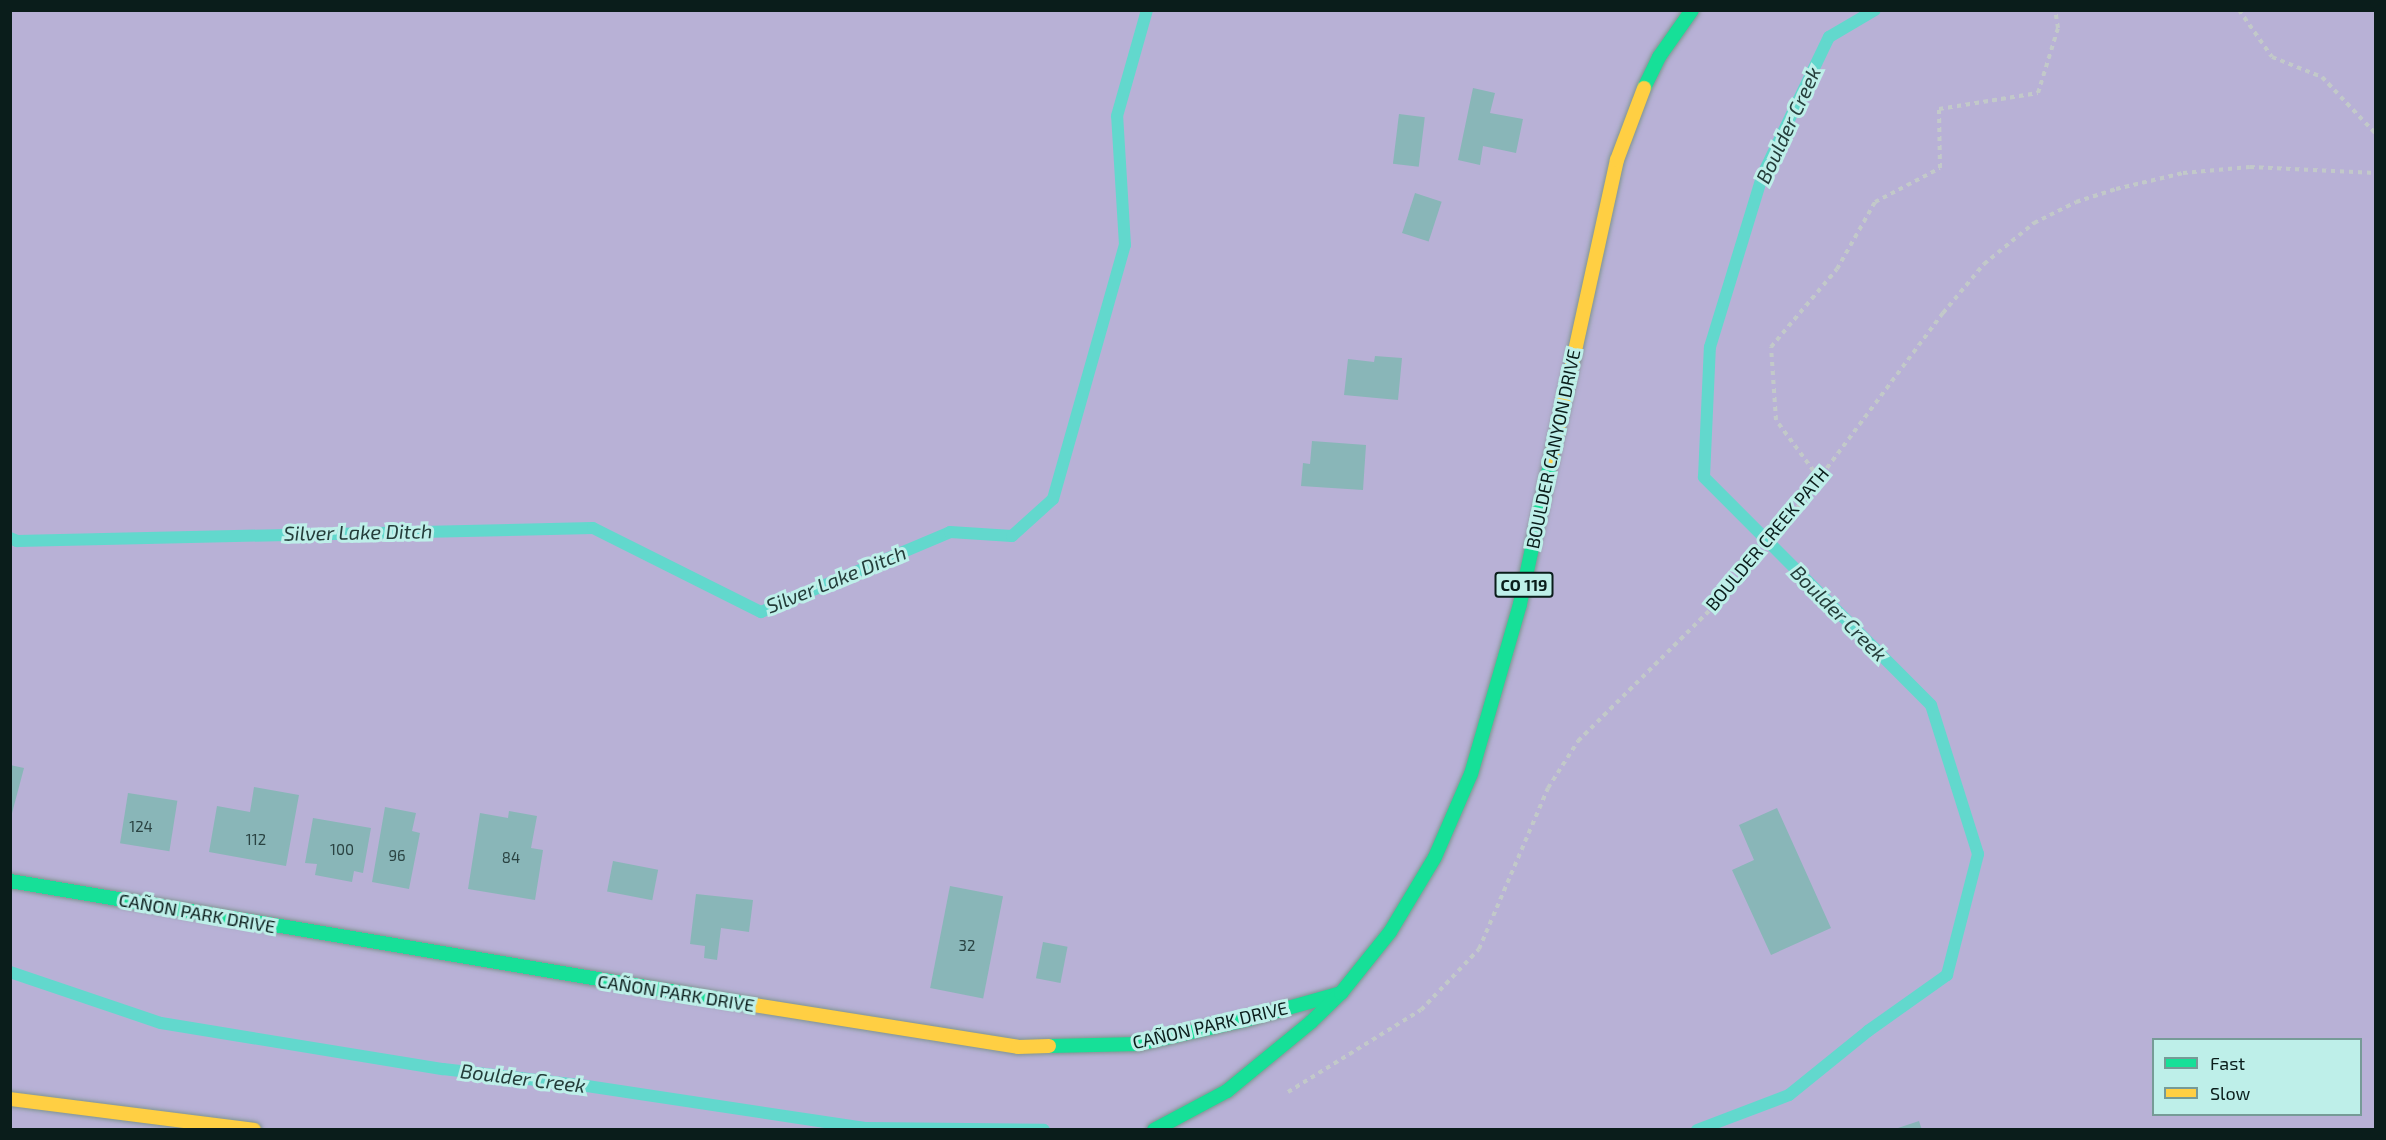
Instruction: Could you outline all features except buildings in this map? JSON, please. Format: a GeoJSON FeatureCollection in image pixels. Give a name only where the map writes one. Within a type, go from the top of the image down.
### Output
{"type":"FeatureCollection","features":[{"type":"Feature","properties":{"kind":"main road","name":"BOULDER CANYON DRIVE"},"geometry":{"type":"LineString","coordinates":[[1154,1130],[1227,1091],[1311,1022],[1341,993],[1390,932],[1435,857],[1471,774],[1520,604],[1589,278],[1617,160],[1638,101],[1659,57],[1692,10]]}},
{"type":"Feature","properties":{"kind":"main road","name":"CAÑON PARK DRIVE"},"geometry":{"type":"LineString","coordinates":[[10,881],[562,975],[1018,1047],[1139,1044],[1245,1020],[1341,993]]}},
{"type":"Feature","properties":{"kind":"main road"},"geometry":{"type":"LineString","coordinates":[[10,1099],[254,1130]]}},
{"type":"Feature","properties":{"kind":"path"},"geometry":{"type":"LineString","coordinates":[[1819,478],[1776,420],[1771,347],[1837,269],[1875,202],[1940,168],[1940,109],[2038,93],[2058,28],[2055,10]]}},
{"type":"Feature","properties":{"kind":"path"},"geometry":{"type":"LineString","coordinates":[[2239,10],[2272,57],[2322,77],[2376,134]]}},
{"type":"Feature","properties":{"kind":"path","name":"BOULDER CREEK PATH"},"geometry":{"type":"LineString","coordinates":[[1282,1095],[1421,1010],[1479,950],[1548,788],[1578,741],[1723,597],[1800,504],[1943,313],[1984,264],[2034,223],[2086,199],[2183,173],[2250,167],[2376,173]]}},
{"type":"Feature","properties":{"kind":"shaded area"},"geometry":{"type":"Polygon","coordinates":[[[10,11],[2375,11],[2375,1129],[11,1129],[10,11]]]}},
{"type":"Feature","properties":{"kind":"waterway","name":"Silver Lake Ditch"},"geometry":{"type":"LineString","coordinates":[[10,538],[17,541],[593,528],[761,612],[950,532],[1012,536],[1053,499],[1125,245],[1117,116],[1147,10]]}},
{"type":"Feature","properties":{"kind":"waterway","name":"Boulder Creek"},"geometry":{"type":"LineString","coordinates":[[1697,1130],[1789,1095],[1868,1031],[1947,975],[1978,854],[1931,705],[1704,477],[1710,347],[1763,174],[1829,37],[1875,10]]}},
{"type":"Feature","properties":{"kind":"waterway","name":"Boulder Creek"},"geometry":{"type":"LineString","coordinates":[[10,972],[161,1023],[443,1069],[587,1086],[865,1128],[1044,1130]]}},
{"type":"Feature","properties":{"kind":"traffic: fast"},"geometry":{"type":"LineString","coordinates":[[1644,88],[1659,57],[1692,10]]}},
{"type":"Feature","properties":{"kind":"traffic: fast"},"geometry":{"type":"LineString","coordinates":[[1154,1130],[1227,1091],[1311,1022],[1341,993],[1390,932],[1435,857],[1471,774],[1520,604],[1551,460]]}},
{"type":"Feature","properties":{"kind":"traffic: fast"},"geometry":{"type":"LineString","coordinates":[[10,881],[754,1005]]}},
{"type":"Feature","properties":{"kind":"traffic: fast"},"geometry":{"type":"LineString","coordinates":[[1049,1046],[1139,1044],[1245,1020],[1341,993]]}},
{"type":"Feature","properties":{"kind":"traffic: slow"},"geometry":{"type":"LineString","coordinates":[[1551,460],[1617,160],[1644,88]]}},
{"type":"Feature","properties":{"kind":"traffic: slow"},"geometry":{"type":"LineString","coordinates":[[754,1005],[1018,1047],[1049,1046]]}},
{"type":"Feature","properties":{"kind":"traffic: slow"},"geometry":{"type":"LineString","coordinates":[[10,1099],[254,1130]]}}]}
